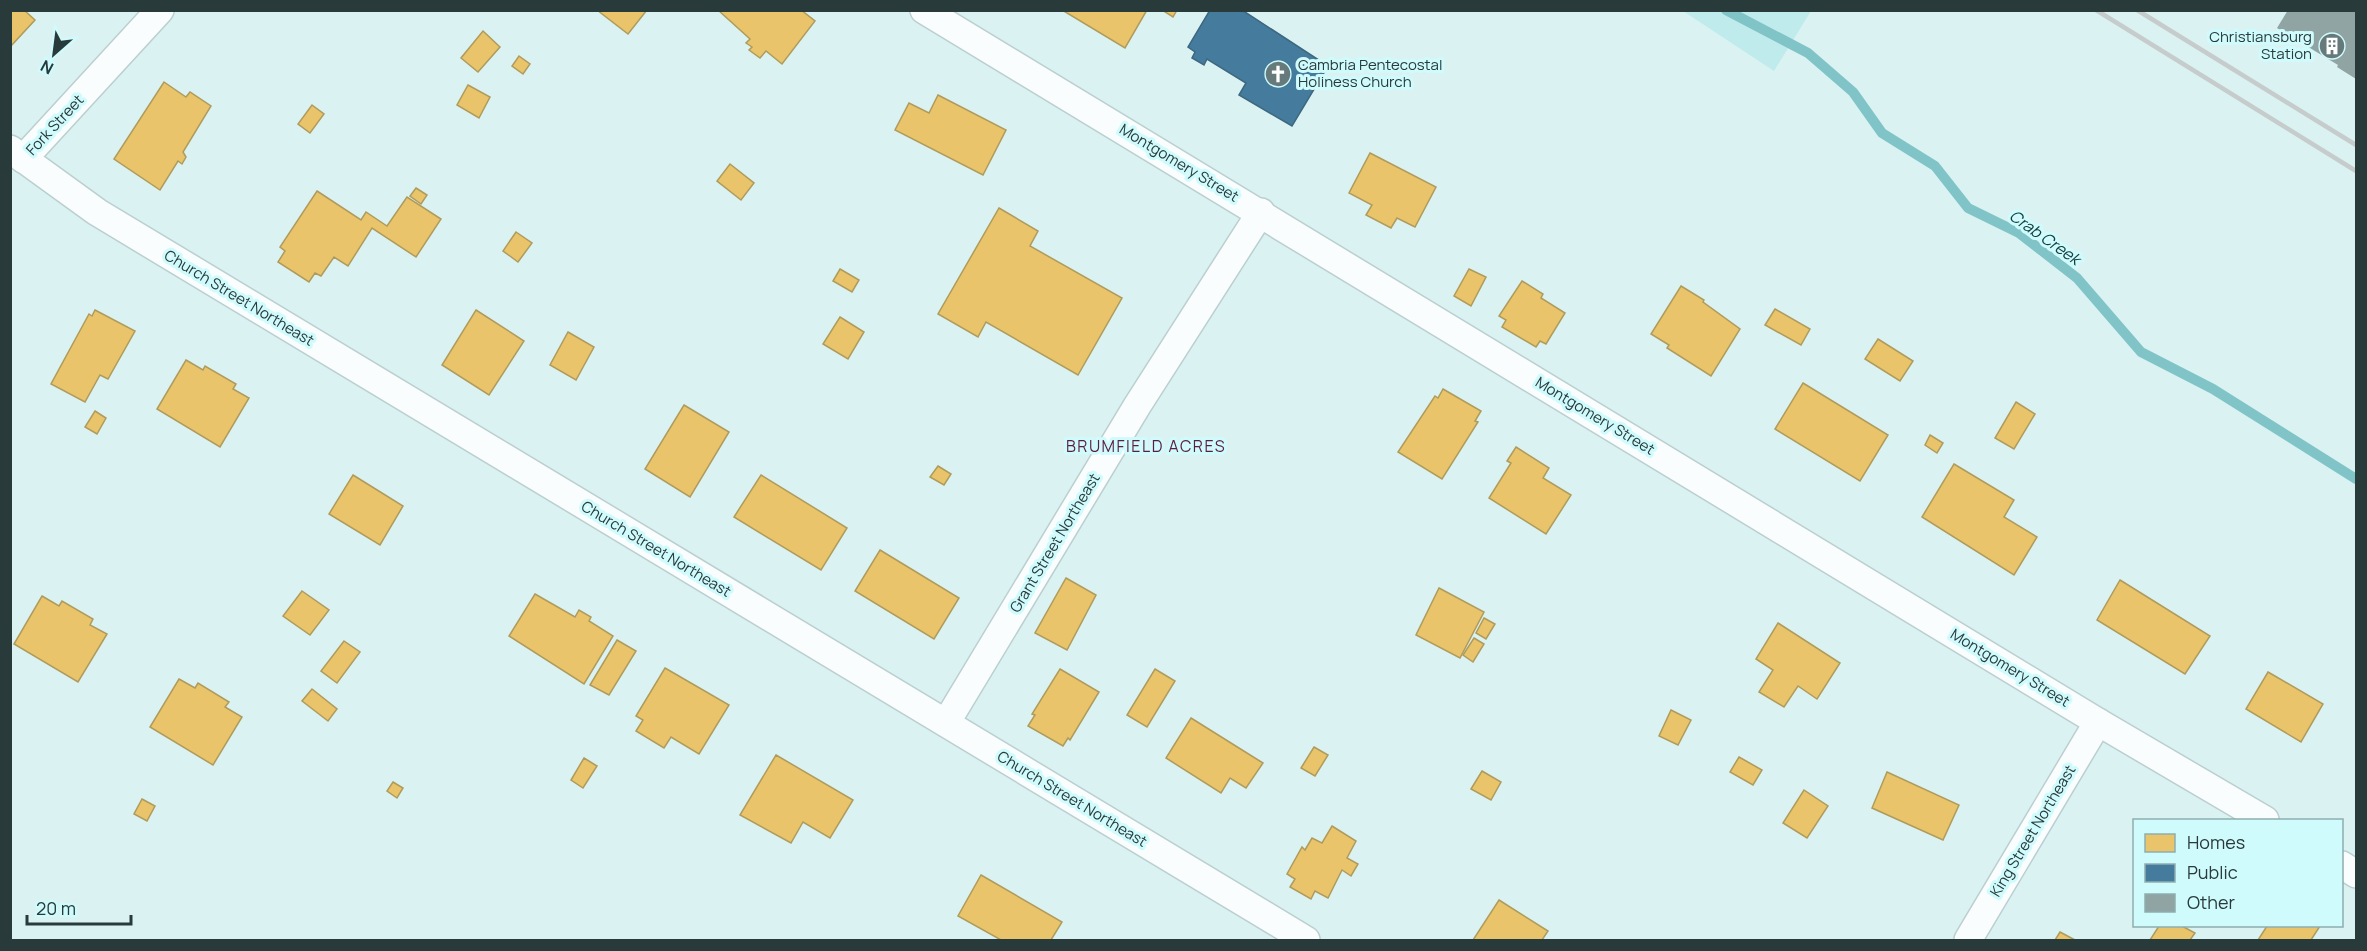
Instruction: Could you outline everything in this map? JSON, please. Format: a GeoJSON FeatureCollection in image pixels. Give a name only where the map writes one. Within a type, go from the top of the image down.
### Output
{"type":"FeatureCollection","features":[{"type":"Feature","properties":{"kind":"street","name":"Fork Street"},"geometry":{"type":"LineString","coordinates":[[17,154],[160,10]]}},
{"type":"Feature","properties":{"kind":"street","name":"Montgomery Street"},"geometry":{"type":"LineString","coordinates":[[924,10],[1261,212],[2098,722],[2263,819]]}},
{"type":"Feature","properties":{"kind":"street","name":"Church Street Northeast"},"geometry":{"type":"LineString","coordinates":[[17,154],[97,212],[1306,940]]}},
{"type":"Feature","properties":{"kind":"street","name":"Grant Street Northeast"},"geometry":{"type":"LineString","coordinates":[[946,723],[1137,406],[1261,212]]}},
{"type":"Feature","properties":{"kind":"street","name":"King Street Northeast"},"geometry":{"type":"LineString","coordinates":[[1968,940],[2098,722]]}},
{"type":"Feature","properties":{"kind":"street"},"geometry":{"type":"LineString","coordinates":[[2343,866],[2356,874]]}},
{"type":"Feature","properties":{"kind":"shaded area"},"geometry":{"type":"Polygon","coordinates":[[[1683,11],[1811,11],[1774,71],[1683,11]]]}},
{"type":"Feature","properties":{"kind":"building: Homes"},"geometry":{"type":"Polygon","coordinates":[[[10,10],[24,10],[35,20],[10,47],[10,10]]]}},
{"type":"Feature","properties":{"kind":"building: Homes"},"geometry":{"type":"Polygon","coordinates":[[[597,10],[647,10],[628,34],[597,10]]]}},
{"type":"Feature","properties":{"kind":"building: Homes"},"geometry":{"type":"Polygon","coordinates":[[[718,10],[801,10],[815,21],[782,64],[766,51],[760,58],[749,50],[752,47],[746,43],[750,39],[718,10]]]}},
{"type":"Feature","properties":{"kind":"building: Homes"},"geometry":{"type":"Polygon","coordinates":[[[1062,10],[1147,10],[1125,48],[1062,10]]]}},
{"type":"Feature","properties":{"kind":"building: Homes"},"geometry":{"type":"Polygon","coordinates":[[[1162,10],[1177,10],[1173,17],[1162,10]]]}},
{"type":"Feature","properties":{"kind":"building: Homes"},"geometry":{"type":"Polygon","coordinates":[[[483,31],[500,47],[478,72],[461,58],[483,31]]]}},
{"type":"Feature","properties":{"kind":"building: Homes"},"geometry":{"type":"Polygon","coordinates":[[[519,56],[530,64],[523,74],[512,66],[519,56]]]}},
{"type":"Feature","properties":{"kind":"building: Homes"},"geometry":{"type":"Polygon","coordinates":[[[164,82],[186,97],[190,92],[211,106],[183,152],[186,157],[182,164],[178,161],[160,190],[114,159],[164,82]]]}},
{"type":"Feature","properties":{"kind":"building: Homes"},"geometry":{"type":"Polygon","coordinates":[[[468,85],[490,97],[479,118],[457,105],[468,85]]]}},
{"type":"Feature","properties":{"kind":"building: Homes"},"geometry":{"type":"Polygon","coordinates":[[[938,95],[1006,130],[983,175],[895,130],[909,103],[929,113],[938,95]]]}},
{"type":"Feature","properties":{"kind":"building: Homes"},"geometry":{"type":"Polygon","coordinates":[[[312,105],[324,114],[310,133],[298,124],[312,105]]]}},
{"type":"Feature","properties":{"kind":"building: Homes"},"geometry":{"type":"Polygon","coordinates":[[[1370,153],[1436,187],[1415,227],[1397,218],[1391,228],[1366,215],[1372,205],[1349,193],[1370,153]]]}},
{"type":"Feature","properties":{"kind":"building: Homes"},"geometry":{"type":"Polygon","coordinates":[[[730,164],[754,183],[741,200],[717,181],[730,164]]]}},
{"type":"Feature","properties":{"kind":"building: Homes"},"geometry":{"type":"Polygon","coordinates":[[[416,188],[427,195],[421,204],[410,196],[416,188]]]}},
{"type":"Feature","properties":{"kind":"building: Homes"},"geometry":{"type":"Polygon","coordinates":[[[317,191],[361,220],[366,212],[387,226],[407,197],[441,219],[416,257],[372,228],[348,266],[334,257],[321,276],[315,273],[309,282],[278,262],[285,251],[280,247],[317,191]]]}},
{"type":"Feature","properties":{"kind":"building: Homes"},"geometry":{"type":"Polygon","coordinates":[[[999,208],[1038,231],[1030,246],[1122,298],[1078,375],[986,322],[978,337],[938,314],[999,208]]]}},
{"type":"Feature","properties":{"kind":"building: Homes"},"geometry":{"type":"Polygon","coordinates":[[[516,232],[532,243],[518,262],[503,251],[516,232]]]}},
{"type":"Feature","properties":{"kind":"building: Homes"},"geometry":{"type":"Polygon","coordinates":[[[840,269],[859,280],[852,292],[833,281],[840,269]]]}},
{"type":"Feature","properties":{"kind":"building: Homes"},"geometry":{"type":"Polygon","coordinates":[[[1469,269],[1486,277],[1471,306],[1454,296],[1469,269]]]}},
{"type":"Feature","properties":{"kind":"building: Homes"},"geometry":{"type":"Polygon","coordinates":[[[1522,281],[1543,294],[1541,298],[1565,313],[1546,344],[1540,341],[1536,347],[1502,327],[1506,320],[1499,316],[1522,281]]]}},
{"type":"Feature","properties":{"kind":"building: Homes"},"geometry":{"type":"Polygon","coordinates":[[[1681,286],[1704,300],[1703,302],[1740,329],[1711,376],[1667,348],[1669,345],[1651,334],[1681,286]]]}},
{"type":"Feature","properties":{"kind":"building: Homes"},"geometry":{"type":"Polygon","coordinates":[[[1775,309],[1810,329],[1801,345],[1765,325],[1775,309]]]}},
{"type":"Feature","properties":{"kind":"building: Homes"},"geometry":{"type":"Polygon","coordinates":[[[95,310],[135,331],[108,379],[100,375],[85,402],[51,384],[89,314],[92,316],[95,310]]]}},
{"type":"Feature","properties":{"kind":"building: Homes"},"geometry":{"type":"Polygon","coordinates":[[[476,310],[524,341],[489,395],[442,365],[476,310]]]}},
{"type":"Feature","properties":{"kind":"building: Homes"},"geometry":{"type":"Polygon","coordinates":[[[840,317],[864,332],[848,359],[823,344],[840,317]]]}},
{"type":"Feature","properties":{"kind":"building: Homes"},"geometry":{"type":"Polygon","coordinates":[[[568,332],[594,347],[576,380],[550,365],[568,332]]]}},
{"type":"Feature","properties":{"kind":"building: Homes"},"geometry":{"type":"Polygon","coordinates":[[[1878,339],[1913,361],[1900,381],[1865,359],[1878,339]]]}},
{"type":"Feature","properties":{"kind":"building: Homes"},"geometry":{"type":"Polygon","coordinates":[[[186,360],[203,370],[205,366],[236,384],[233,389],[249,398],[220,447],[157,409],[186,360]]]}},
{"type":"Feature","properties":{"kind":"building: Homes"},"geometry":{"type":"Polygon","coordinates":[[[1803,383],[1888,435],[1860,481],[1775,429],[1803,383]]]}},
{"type":"Feature","properties":{"kind":"building: Homes"},"geometry":{"type":"Polygon","coordinates":[[[1443,389],[1481,411],[1475,421],[1478,422],[1442,479],[1398,452],[1435,396],[1438,398],[1443,389]]]}},
{"type":"Feature","properties":{"kind":"building: Homes"},"geometry":{"type":"Polygon","coordinates":[[[2016,402],[2035,414],[2014,449],[1995,438],[2016,402]]]}},
{"type":"Feature","properties":{"kind":"building: Homes"},"geometry":{"type":"Polygon","coordinates":[[[684,405],[729,432],[690,497],[645,469],[684,405]]]}},
{"type":"Feature","properties":{"kind":"building: Homes"},"geometry":{"type":"Polygon","coordinates":[[[95,411],[106,418],[97,434],[85,427],[95,411]]]}},
{"type":"Feature","properties":{"kind":"building: Homes"},"geometry":{"type":"Polygon","coordinates":[[[1930,435],[1943,443],[1937,453],[1925,445],[1930,435]]]}},
{"type":"Feature","properties":{"kind":"building: Homes"},"geometry":{"type":"Polygon","coordinates":[[[1516,447],[1549,468],[1543,478],[1571,495],[1546,534],[1489,498],[1511,463],[1507,461],[1516,447]]]}},
{"type":"Feature","properties":{"kind":"building: Homes"},"geometry":{"type":"Polygon","coordinates":[[[1954,464],[2014,500],[2004,517],[2037,537],[2014,575],[1922,517],[1954,464]]]}},
{"type":"Feature","properties":{"kind":"building: Homes"},"geometry":{"type":"Polygon","coordinates":[[[938,466],[951,474],[944,485],[930,477],[938,466]]]}},
{"type":"Feature","properties":{"kind":"building: Homes"},"geometry":{"type":"Polygon","coordinates":[[[353,475],[403,506],[380,545],[329,514],[353,475]]]}},
{"type":"Feature","properties":{"kind":"building: Homes"},"geometry":{"type":"Polygon","coordinates":[[[761,475],[847,528],[821,570],[734,517],[761,475]]]}},
{"type":"Feature","properties":{"kind":"building: Homes"},"geometry":{"type":"Polygon","coordinates":[[[880,550],[959,598],[934,639],[855,591],[880,550]]]}},
{"type":"Feature","properties":{"kind":"building: Homes"},"geometry":{"type":"Polygon","coordinates":[[[1066,578],[1096,595],[1067,650],[1035,633],[1066,578]]]}},
{"type":"Feature","properties":{"kind":"building: Homes"},"geometry":{"type":"Polygon","coordinates":[[[2120,580],[2210,636],[2185,674],[2097,620],[2120,580]]]}},
{"type":"Feature","properties":{"kind":"building: Homes"},"geometry":{"type":"Polygon","coordinates":[[[1439,588],[1484,612],[1460,658],[1416,635],[1439,588]]]}},
{"type":"Feature","properties":{"kind":"building: Homes"},"geometry":{"type":"Polygon","coordinates":[[[302,591],[329,610],[310,635],[283,616],[302,591]]]}},
{"type":"Feature","properties":{"kind":"building: Homes"},"geometry":{"type":"Polygon","coordinates":[[[535,594],[575,617],[579,610],[591,617],[589,621],[613,636],[584,684],[509,636],[535,594]]]}},
{"type":"Feature","properties":{"kind":"building: Homes"},"geometry":{"type":"Polygon","coordinates":[[[42,596],[59,606],[62,601],[93,619],[90,625],[107,634],[78,682],[14,644],[42,596]]]}},
{"type":"Feature","properties":{"kind":"building: Homes"},"geometry":{"type":"Polygon","coordinates":[[[1484,618],[1495,624],[1486,639],[1476,633],[1484,618]]]}},
{"type":"Feature","properties":{"kind":"building: Homes"},"geometry":{"type":"Polygon","coordinates":[[[1778,623],[1840,663],[1817,699],[1798,686],[1784,707],[1759,692],[1773,670],[1756,659],[1778,623]]]}},
{"type":"Feature","properties":{"kind":"building: Homes"},"geometry":{"type":"Polygon","coordinates":[[[1474,638],[1484,644],[1473,662],[1463,655],[1474,638]]]}},
{"type":"Feature","properties":{"kind":"building: Homes"},"geometry":{"type":"Polygon","coordinates":[[[617,640],[636,651],[609,695],[590,685],[617,640]]]}},
{"type":"Feature","properties":{"kind":"building: Homes"},"geometry":{"type":"Polygon","coordinates":[[[344,641],[360,652],[337,683],[321,671],[344,641]]]}},
{"type":"Feature","properties":{"kind":"building: Homes"},"geometry":{"type":"Polygon","coordinates":[[[665,668],[729,705],[699,754],[671,737],[664,748],[636,731],[643,720],[636,716],[665,668]]]}},
{"type":"Feature","properties":{"kind":"building: Homes"},"geometry":{"type":"Polygon","coordinates":[[[1060,669],[1099,692],[1070,740],[1068,738],[1063,746],[1028,726],[1035,715],[1032,714],[1060,669]]]}},
{"type":"Feature","properties":{"kind":"building: Homes"},"geometry":{"type":"Polygon","coordinates":[[[1155,669],[1175,681],[1147,727],[1127,715],[1155,669]]]}},
{"type":"Feature","properties":{"kind":"building: Homes"},"geometry":{"type":"Polygon","coordinates":[[[2268,672],[2323,704],[2301,742],[2246,709],[2268,672]]]}},
{"type":"Feature","properties":{"kind":"building: Homes"},"geometry":{"type":"Polygon","coordinates":[[[179,679],[195,688],[198,683],[229,702],[225,707],[242,717],[213,765],[150,727],[179,679]]]}},
{"type":"Feature","properties":{"kind":"building: Homes"},"geometry":{"type":"Polygon","coordinates":[[[312,689],[337,709],[328,721],[302,701],[312,689]]]}},
{"type":"Feature","properties":{"kind":"building: Homes"},"geometry":{"type":"Polygon","coordinates":[[[1671,710],[1691,720],[1678,745],[1659,736],[1671,710]]]}},
{"type":"Feature","properties":{"kind":"building: Homes"},"geometry":{"type":"Polygon","coordinates":[[[1191,718],[1263,763],[1246,788],[1230,778],[1221,793],[1166,758],[1191,718]]]}},
{"type":"Feature","properties":{"kind":"building: Homes"},"geometry":{"type":"Polygon","coordinates":[[[1314,747],[1328,755],[1315,776],[1301,768],[1314,747]]]}},
{"type":"Feature","properties":{"kind":"building: Homes"},"geometry":{"type":"Polygon","coordinates":[[[776,755],[853,800],[830,838],[803,822],[791,843],[740,815],[776,755]]]}},
{"type":"Feature","properties":{"kind":"building: Homes"},"geometry":{"type":"Polygon","coordinates":[[[1739,757],[1762,770],[1753,785],[1730,772],[1739,757]]]}},
{"type":"Feature","properties":{"kind":"building: Homes"},"geometry":{"type":"Polygon","coordinates":[[[584,758],[597,766],[583,788],[571,780],[584,758]]]}},
{"type":"Feature","properties":{"kind":"building: Homes"},"geometry":{"type":"Polygon","coordinates":[[[1482,771],[1501,782],[1491,800],[1471,789],[1482,771]]]}},
{"type":"Feature","properties":{"kind":"building: Homes"},"geometry":{"type":"Polygon","coordinates":[[[1887,772],[1959,805],[1943,840],[1872,808],[1887,772]]]}},
{"type":"Feature","properties":{"kind":"building: Homes"},"geometry":{"type":"Polygon","coordinates":[[[393,782],[403,788],[397,798],[387,791],[393,782]]]}},
{"type":"Feature","properties":{"kind":"building: Homes"},"geometry":{"type":"Polygon","coordinates":[[[1804,790],[1828,806],[1807,838],[1783,823],[1804,790]]]}},
{"type":"Feature","properties":{"kind":"building: Homes"},"geometry":{"type":"Polygon","coordinates":[[[142,799],[155,806],[147,821],[134,814],[142,799]]]}},
{"type":"Feature","properties":{"kind":"building: Homes"},"geometry":{"type":"Polygon","coordinates":[[[1332,826],[1356,841],[1347,858],[1358,864],[1351,876],[1342,870],[1328,898],[1315,891],[1311,899],[1290,887],[1295,879],[1287,874],[1302,847],[1305,850],[1312,838],[1322,843],[1332,826]]]}},
{"type":"Feature","properties":{"kind":"building: Homes"},"geometry":{"type":"Polygon","coordinates":[[[981,875],[1062,922],[1051,940],[1001,940],[958,916],[981,875]]]}},
{"type":"Feature","properties":{"kind":"building: Homes"},"geometry":{"type":"Polygon","coordinates":[[[1499,900],[1548,931],[1542,940],[1473,940],[1499,900]]]}},
{"type":"Feature","properties":{"kind":"building: Homes"},"geometry":{"type":"Polygon","coordinates":[[[2158,927],[2184,927],[2195,933],[2190,940],[2150,940],[2158,927]]]}},
{"type":"Feature","properties":{"kind":"building: Homes"},"geometry":{"type":"Polygon","coordinates":[[[2266,927],[2319,927],[2311,940],[2258,940],[2266,927]]]}},
{"type":"Feature","properties":{"kind":"building: Homes"},"geometry":{"type":"Polygon","coordinates":[[[2060,932],[2075,940],[2055,940],[2060,932]]]}},
{"type":"Feature","properties":{"kind":"building: Public","name":"Cambria Pentecostal Holiness Church"},"geometry":{"type":"Polygon","coordinates":[[[1210,10],[1242,10],[1328,66],[1292,126],[1239,95],[1246,83],[1207,59],[1204,65],[1192,58],[1195,52],[1188,47],[1210,10]]]}},
{"type":"Feature","properties":{"kind":"building: Other","name":"Christiansburg Station"},"geometry":{"type":"Polygon","coordinates":[[[2288,10],[2356,10],[2356,79],[2337,67],[2338,65],[2277,28],[2288,10]]]}},
{"type":"Feature","properties":{"kind":"waterway","name":"Crab Creek"},"geometry":{"type":"LineString","coordinates":[[1726,10],[1808,53],[1853,92],[1882,133],[1935,166],[1968,208],[2019,233],[2077,278],[2141,352],[2213,389],[2356,479]]}},
{"type":"Feature","properties":{"kind":"railway"},"geometry":{"type":"LineString","coordinates":[[2096,10],[2356,171]]}},
{"type":"Feature","properties":{"kind":"railway"},"geometry":{"type":"LineString","coordinates":[[2137,10],[2356,145]]}},
{"type":"Feature","properties":{"kind":"place","name":"Christiansburg Station"},"geometry":{"type":"Point","coordinates":[2332,46]}},
{"type":"Feature","properties":{"kind":"place","name":"Cambria Pentecostal Holiness Church"},"geometry":{"type":"Point","coordinates":[1278,74]}},
{"type":"Feature","properties":{"kind":"district","name":"BRUMFIELD ACRES"},"geometry":{"type":"Point","coordinates":[1146,446]}}]}
